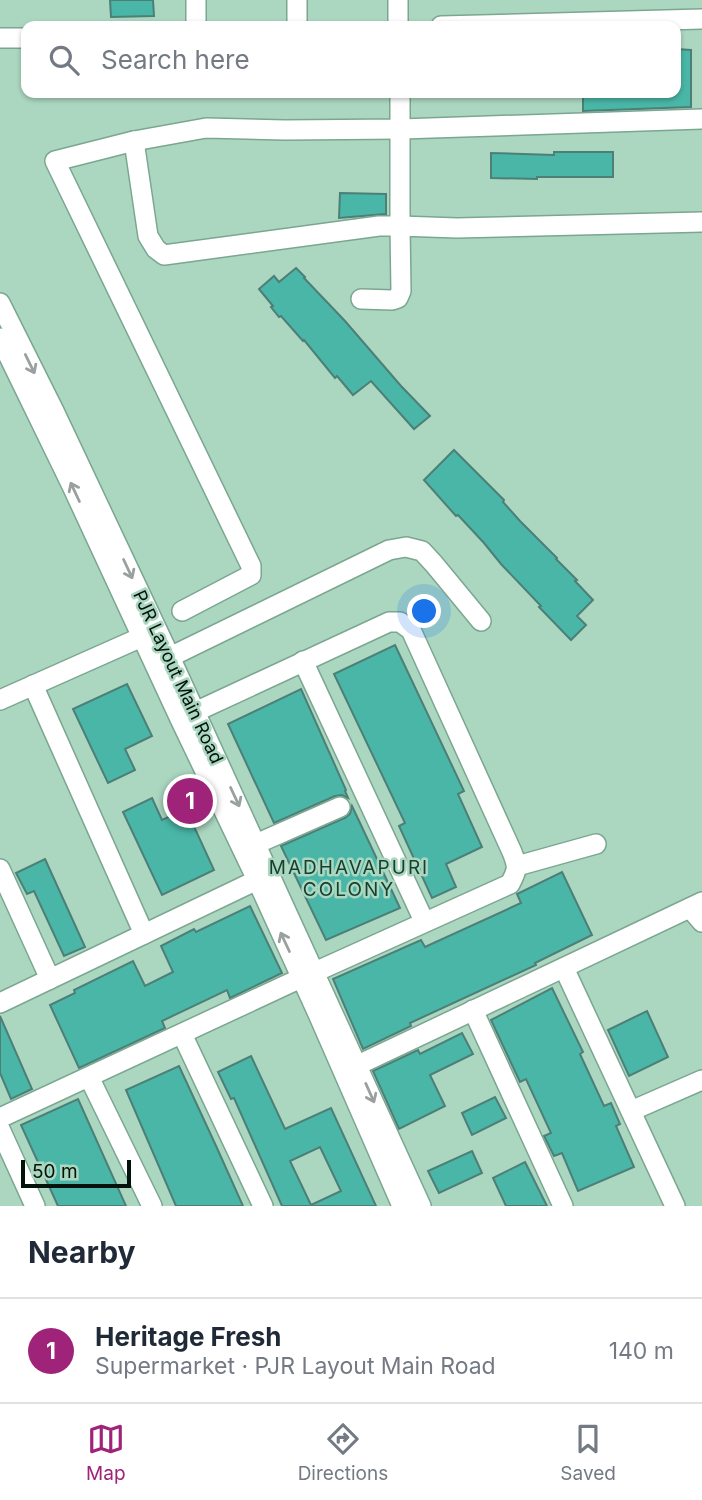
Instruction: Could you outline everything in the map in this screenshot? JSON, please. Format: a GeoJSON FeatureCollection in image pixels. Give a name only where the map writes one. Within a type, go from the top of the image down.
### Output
{"type":"FeatureCollection","features":[{"type":"Feature","properties":{"kind":"street"},"geometry":{"type":"LineString","coordinates":[[196,0],[196,21]]}},
{"type":"Feature","properties":{"kind":"street"},"geometry":{"type":"LineString","coordinates":[[297,0],[298,21]]}},
{"type":"Feature","properties":{"kind":"street"},"geometry":{"type":"LineString","coordinates":[[398,0],[398,21]]}},
{"type":"Feature","properties":{"kind":"street"},"geometry":{"type":"LineString","coordinates":[[627,21],[702,19]]}},
{"type":"Feature","properties":{"kind":"street"},"geometry":{"type":"LineString","coordinates":[[0,38],[21,38]]}},
{"type":"Feature","properties":{"kind":"street"},"geometry":{"type":"LineString","coordinates":[[360,299],[392,300],[398,298],[401,290],[400,98]]}},
{"type":"Feature","properties":{"kind":"street"},"geometry":{"type":"LineString","coordinates":[[182,611],[251,575],[251,566],[55,161],[134,141],[206,128],[401,129],[702,118]]}},
{"type":"Feature","properties":{"kind":"street"},"geometry":{"type":"LineString","coordinates":[[134,141],[148,236],[156,249],[164,255],[379,226],[457,228],[702,222]]}},
{"type":"Feature","properties":{"kind":"street","name":"PJR Layout Main Road"},"geometry":{"type":"LineString","coordinates":[[0,303],[55,413],[150,634],[170,657],[256,844],[325,1012],[358,1065],[421,1206]]}},
{"type":"Feature","properties":{"kind":"street"},"geometry":{"type":"LineString","coordinates":[[0,338],[72,486],[150,634],[257,880],[308,975]]}},
{"type":"Feature","properties":{"kind":"street"},"geometry":{"type":"LineString","coordinates":[[170,657],[389,550],[406,547],[422,551],[481,621]]}},
{"type":"Feature","properties":{"kind":"street"},"geometry":{"type":"LineString","coordinates":[[0,1118],[510,884],[516,874],[517,866],[512,852],[411,630],[400,622],[389,622],[195,712]]}},
{"type":"Feature","properties":{"kind":"street"},"geometry":{"type":"LineString","coordinates":[[0,700],[150,634]]}},
{"type":"Feature","properties":{"kind":"street"},"geometry":{"type":"LineString","coordinates":[[303,661],[425,921]]}},
{"type":"Feature","properties":{"kind":"street"},"geometry":{"type":"LineString","coordinates":[[33,685],[144,934]]}},
{"type":"Feature","properties":{"kind":"street"},"geometry":{"type":"LineString","coordinates":[[256,844],[341,807]]}},
{"type":"Feature","properties":{"kind":"street"},"geometry":{"type":"LineString","coordinates":[[517,866],[596,844]]}},
{"type":"Feature","properties":{"kind":"street"},"geometry":{"type":"LineString","coordinates":[[0,869],[50,979]]}},
{"type":"Feature","properties":{"kind":"street"},"geometry":{"type":"LineString","coordinates":[[0,1003],[257,880]]}},
{"type":"Feature","properties":{"kind":"street"},"geometry":{"type":"LineString","coordinates":[[358,1065],[564,968],[698,910]]}},
{"type":"Feature","properties":{"kind":"street"},"geometry":{"type":"LineString","coordinates":[[564,968],[675,1206]]}},
{"type":"Feature","properties":{"kind":"street"},"geometry":{"type":"LineString","coordinates":[[474,1010],[564,1206]]}},
{"type":"Feature","properties":{"kind":"street"},"geometry":{"type":"LineString","coordinates":[[325,1012],[396,1204]]}},
{"type":"Feature","properties":{"kind":"street"},"geometry":{"type":"LineString","coordinates":[[182,1034],[263,1206]]}},
{"type":"Feature","properties":{"kind":"street"},"geometry":{"type":"LineString","coordinates":[[89,1077],[152,1206]]}},
{"type":"Feature","properties":{"kind":"street"},"geometry":{"type":"LineString","coordinates":[[631,1111],[702,1080]]}},
{"type":"Feature","properties":{"kind":"street"},"geometry":{"type":"LineString","coordinates":[[0,1129],[36,1206]]}},
{"type":"Feature","properties":{"kind":"building"},"geometry":{"type":"Polygon","coordinates":[[[110,0],[153,0],[154,16],[111,17],[110,0]]]}},
{"type":"Feature","properties":{"kind":"building"},"geometry":{"type":"Polygon","coordinates":[[[681,49],[691,50],[691,107],[583,111],[583,98],[681,98],[681,49]]]}},
{"type":"Feature","properties":{"kind":"building"},"geometry":{"type":"Polygon","coordinates":[[[554,152],[613,152],[613,177],[491,178],[491,153],[554,155],[554,152]]]}},
{"type":"Feature","properties":{"kind":"building"},"geometry":{"type":"Polygon","coordinates":[[[340,193],[386,194],[386,214],[339,218],[340,193]]]}},
{"type":"Feature","properties":{"kind":"building"},"geometry":{"type":"Polygon","coordinates":[[[296,268],[430,416],[414,429],[371,381],[353,395],[337,376],[335,378],[304,340],[279,317],[259,289],[274,276],[279,282],[296,268]]]}},
{"type":"Feature","properties":{"kind":"building"},"geometry":{"type":"Polygon","coordinates":[[[454,450],[504,500],[593,600],[577,616],[586,625],[571,640],[424,480],[454,450]]]}},
{"type":"Feature","properties":{"kind":"building"},"geometry":{"type":"Polygon","coordinates":[[[395,645],[464,791],[458,794],[482,847],[446,864],[456,887],[432,898],[399,826],[405,823],[334,674],[395,645]]]}},
{"type":"Feature","properties":{"kind":"building"},"geometry":{"type":"Polygon","coordinates":[[[127,684],[152,736],[125,749],[135,770],[108,783],[73,709],[127,684]]]}},
{"type":"Feature","properties":{"kind":"building"},"geometry":{"type":"Polygon","coordinates":[[[301,689],[348,798],[335,796],[274,823],[228,724],[301,689]]]}},
{"type":"Feature","properties":{"kind":"building"},"geometry":{"type":"Polygon","coordinates":[[[152,798],[162,820],[186,809],[214,870],[162,895],[123,812],[152,798]]]}},
{"type":"Feature","properties":{"kind":"building"},"geometry":{"type":"Polygon","coordinates":[[[352,806],[400,908],[326,940],[281,846],[345,818],[350,814],[352,806]]]}},
{"type":"Feature","properties":{"kind":"building"},"geometry":{"type":"Polygon","coordinates":[[[45,859],[85,947],[64,956],[34,891],[27,894],[16,873],[45,859]]]}},
{"type":"Feature","properties":{"kind":"building"},"geometry":{"type":"Polygon","coordinates":[[[562,872],[592,935],[535,963],[536,965],[410,1023],[411,1026],[363,1049],[333,979],[421,940],[425,947],[521,903],[517,894],[562,872]]]}},
{"type":"Feature","properties":{"kind":"building"},"geometry":{"type":"Polygon","coordinates":[[[250,906],[282,973],[230,998],[227,990],[162,1021],[165,1028],[79,1068],[50,1005],[133,961],[145,986],[173,972],[161,946],[250,906]]]}},
{"type":"Feature","properties":{"kind":"building"},"geometry":{"type":"Polygon","coordinates":[[[552,988],[583,1052],[580,1054],[604,1106],[611,1103],[620,1124],[616,1126],[634,1167],[578,1191],[562,1153],[554,1156],[544,1136],[551,1133],[526,1079],[520,1082],[491,1020],[552,988]]]}},
{"type":"Feature","properties":{"kind":"building"},"geometry":{"type":"Polygon","coordinates":[[[647,1011],[668,1057],[629,1076],[608,1030],[647,1011]]]}},
{"type":"Feature","properties":{"kind":"building"},"geometry":{"type":"Polygon","coordinates":[[[0,1016],[32,1089],[11,1099],[0,1073],[0,1016]]]}},
{"type":"Feature","properties":{"kind":"building"},"geometry":{"type":"Polygon","coordinates":[[[462,1033],[473,1054],[430,1075],[445,1106],[399,1129],[373,1071],[418,1050],[420,1054],[462,1033]]]}},
{"type":"Feature","properties":{"kind":"building"},"geometry":{"type":"Polygon","coordinates":[[[251,1056],[285,1129],[331,1108],[376,1206],[282,1206],[234,1098],[231,1099],[218,1072],[251,1056]],[[320,1147],[290,1161],[311,1205],[341,1191],[320,1147]]]}},
{"type":"Feature","properties":{"kind":"building"},"geometry":{"type":"Polygon","coordinates":[[[179,1066],[243,1206],[176,1206],[126,1090],[179,1066]]]}},
{"type":"Feature","properties":{"kind":"building"},"geometry":{"type":"Polygon","coordinates":[[[495,1097],[506,1118],[472,1135],[462,1113],[495,1097]]]}},
{"type":"Feature","properties":{"kind":"building"},"geometry":{"type":"Polygon","coordinates":[[[78,1099],[126,1206],[58,1206],[21,1125],[78,1099]]]}},
{"type":"Feature","properties":{"kind":"building"},"geometry":{"type":"Polygon","coordinates":[[[472,1151],[482,1173],[439,1193],[428,1171],[472,1151]]]}},
{"type":"Feature","properties":{"kind":"building"},"geometry":{"type":"Polygon","coordinates":[[[525,1162],[547,1206],[506,1206],[493,1178],[525,1162]]]}},
{"type":"Feature","properties":{"kind":"place","name":"Heritage Fresh"},"geometry":{"type":"Point","coordinates":[190,801]}},
{"type":"Feature","properties":{"kind":"district","name":"MADHAVAPURI COLONY"},"geometry":{"type":"Point","coordinates":[349,878]}}]}
